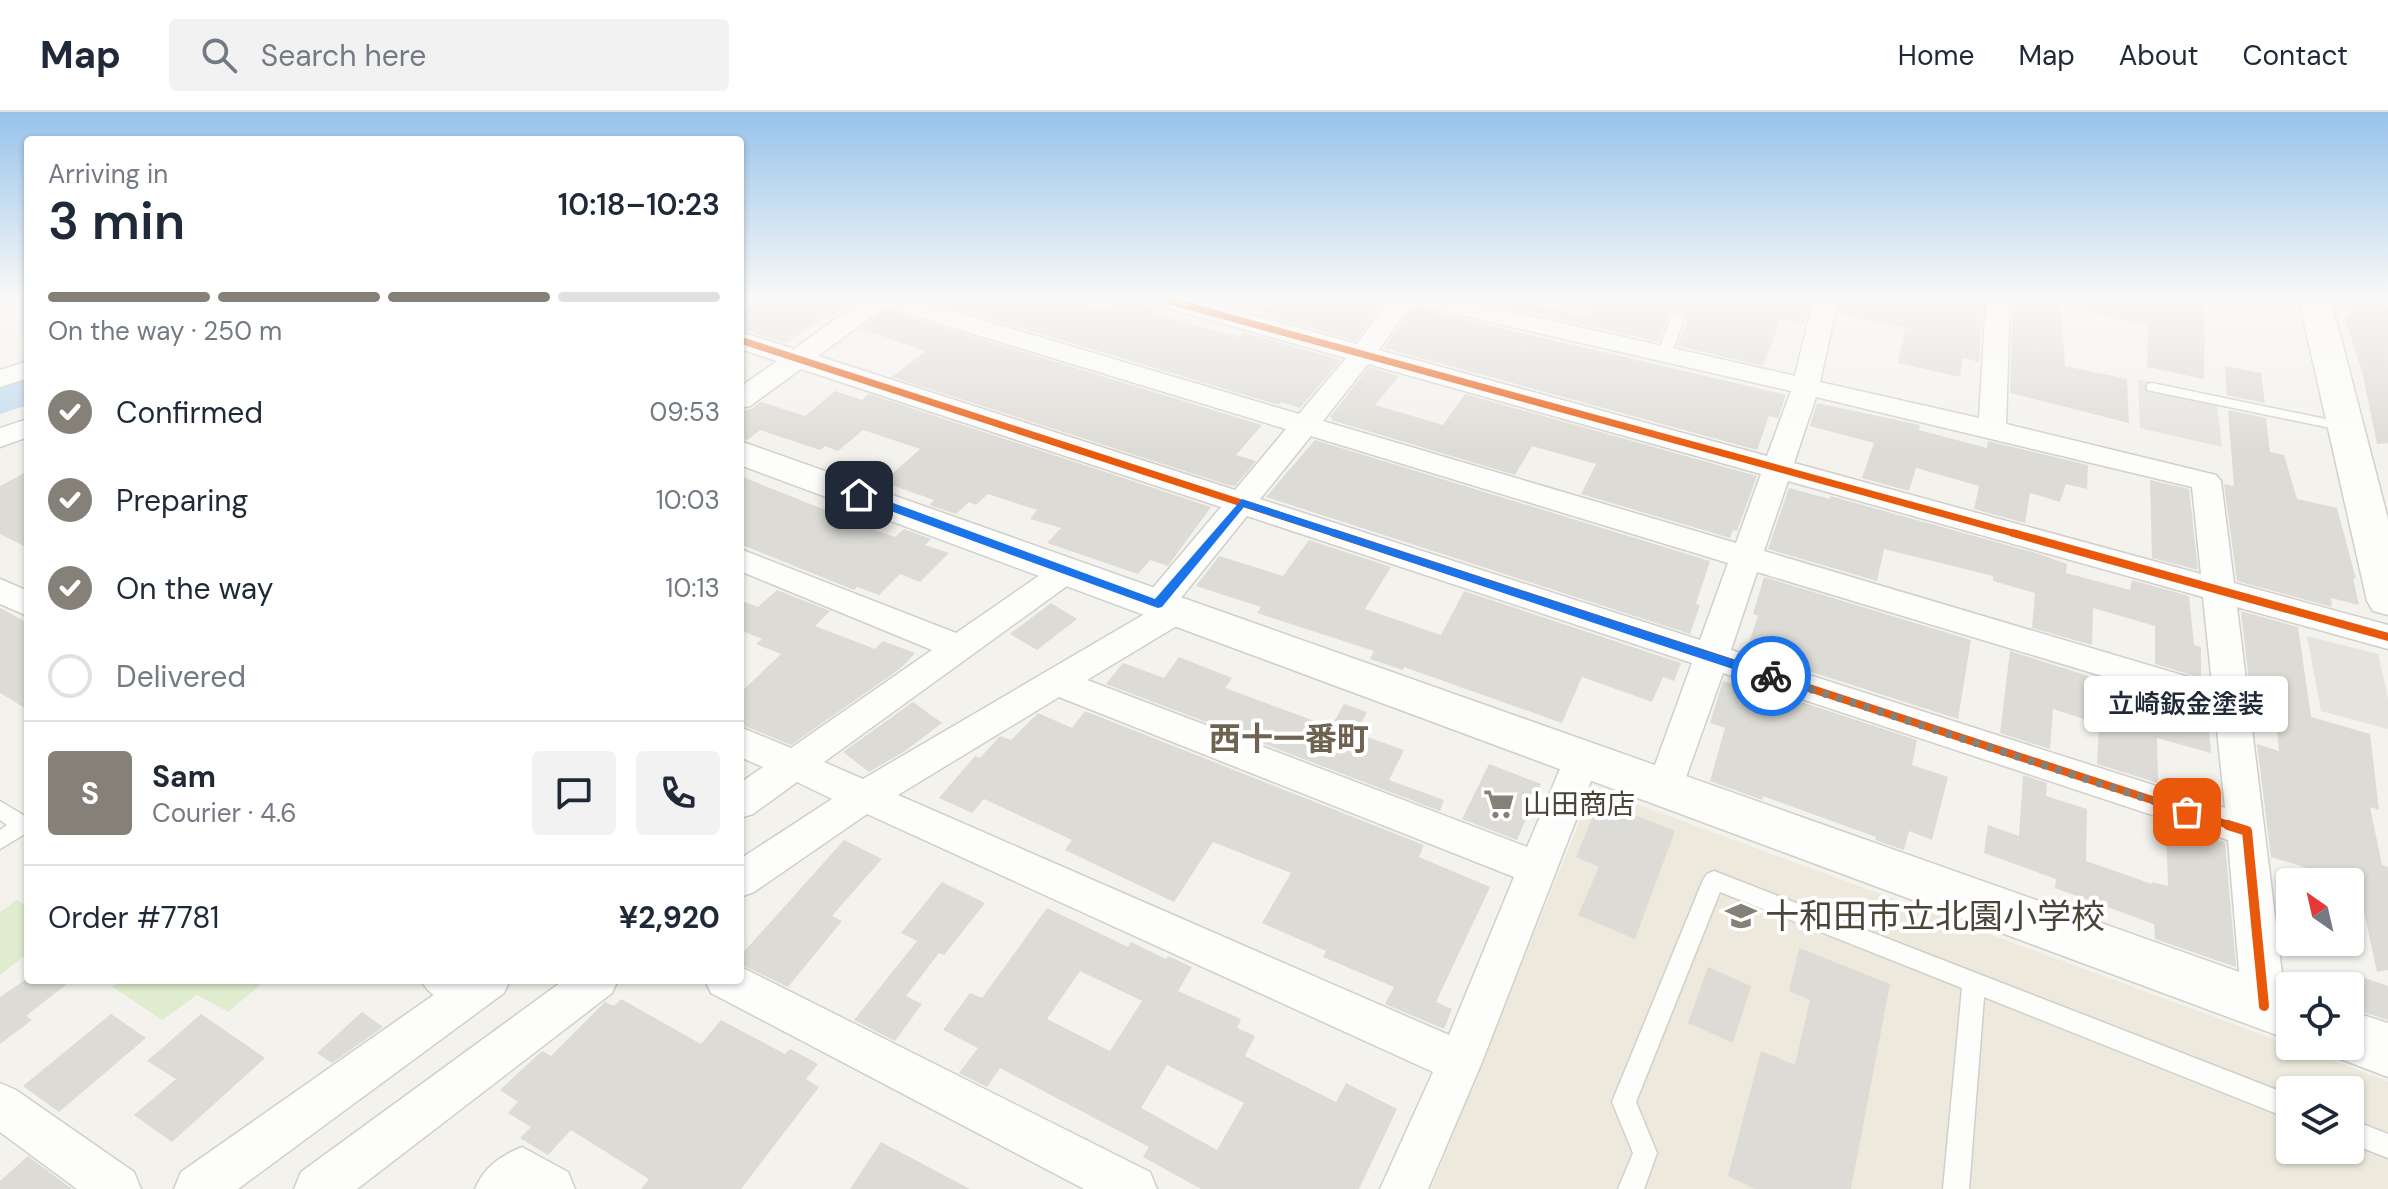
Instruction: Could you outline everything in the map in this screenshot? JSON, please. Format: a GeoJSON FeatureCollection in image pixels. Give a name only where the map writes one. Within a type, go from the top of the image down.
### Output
{"type":"FeatureCollection","features":[{"type":"Feature","properties":{"kind":"street"},"geometry":{"type":"LineString","coordinates":[[771,350],[2247,831]]}},
{"type":"Feature","properties":{"kind":"street"},"geometry":{"type":"LineString","coordinates":[[744,397],[809,350]]}},
{"type":"Feature","properties":{"kind":"street"},"geometry":{"type":"LineString","coordinates":[[1053,350],[2230,702]]}},
{"type":"Feature","properties":{"kind":"street"},"geometry":{"type":"LineString","coordinates":[[1345,350],[2388,637]]}},
{"type":"Feature","properties":{"kind":"street"},"geometry":{"type":"LineString","coordinates":[[744,877],[864,797],[1058,683],[1168,607],[1242,502],[1365,350]]}},
{"type":"Feature","properties":{"kind":"street"},"geometry":{"type":"LineString","coordinates":[[1640,350],[1992,429],[2206,481],[2216,591],[2247,831],[2276,1004]]}},
{"type":"Feature","properties":{"kind":"street"},"geometry":{"type":"LineString","coordinates":[[1666,787],[1748,559],[1805,389],[1814,350]]}},
{"type":"Feature","properties":{"kind":"street"},"geometry":{"type":"LineString","coordinates":[[1992,429],[1996,350]]}},
{"type":"Feature","properties":{"kind":"street"},"geometry":{"type":"LineString","coordinates":[[2327,350],[2388,601]]}},
{"type":"Feature","properties":{"kind":"street"},"geometry":{"type":"LineString","coordinates":[[0,379],[24,370]]}},
{"type":"Feature","properties":{"kind":"street"},"geometry":{"type":"LineString","coordinates":[[0,438],[24,429]]}},
{"type":"Feature","properties":{"kind":"street"},"geometry":{"type":"LineString","coordinates":[[744,453],[2276,1010]]}},
{"type":"Feature","properties":{"kind":"street"},"geometry":{"type":"LineString","coordinates":[[744,561],[958,647]]}},
{"type":"Feature","properties":{"kind":"street"},"geometry":{"type":"LineString","coordinates":[[744,800],[1067,571]]}},
{"type":"Feature","properties":{"kind":"street"},"geometry":{"type":"LineString","coordinates":[[0,590],[24,603]]}},
{"type":"Feature","properties":{"kind":"street"},"geometry":{"type":"LineString","coordinates":[[1058,683],[1536,868]]}},
{"type":"Feature","properties":{"kind":"street"},"geometry":{"type":"LineString","coordinates":[[744,743],[1460,1062]]}},
{"type":"Feature","properties":{"kind":"street"},"geometry":{"type":"LineString","coordinates":[[1404,1189],[1460,1062],[1582,758]]}},
{"type":"Feature","properties":{"kind":"street"},"geometry":{"type":"LineString","coordinates":[[318,1189],[592,984]]}},
{"type":"Feature","properties":{"kind":"street"},"geometry":{"type":"LineString","coordinates":[[734,984],[1133,1189]]}},
{"type":"Feature","properties":{"kind":"street"},"geometry":{"type":"LineString","coordinates":[[198,1189],[461,987]]}},
{"type":"Feature","properties":{"kind":"street"},"geometry":{"type":"LineString","coordinates":[[2364,1042],[2388,1050]]}},
{"type":"Feature","properties":{"kind":"street"},"geometry":{"type":"LineString","coordinates":[[0,1105],[117,1189]]}},
{"type":"Feature","properties":{"kind":"street"},"geometry":{"type":"LineString","coordinates":[[499,1189],[522,1171],[551,1189]]}},
{"type":"Feature","properties":{"kind":"lane"},"geometry":{"type":"LineString","coordinates":[[1664,356],[1666,350]]}},
{"type":"Feature","properties":{"kind":"lane"},"geometry":{"type":"LineString","coordinates":[[2152,387],[2345,427]]}},
{"type":"Feature","properties":{"kind":"lane"},"geometry":{"type":"LineString","coordinates":[[0,809],[23,825],[0,841]]}},
{"type":"Feature","properties":{"kind":"lane"},"geometry":{"type":"LineString","coordinates":[[1631,1189],[1645,1153],[1624,1102],[1714,880],[2276,1101]]}},
{"type":"Feature","properties":{"kind":"lane"},"geometry":{"type":"LineString","coordinates":[[1956,1189],[1974,981]]}},
{"type":"Feature","properties":{"kind":"lane"},"geometry":{"type":"LineString","coordinates":[[2364,1137],[2388,1146]]}},
{"type":"Feature","properties":{"kind":"shaded area"},"geometry":{"type":"Polygon","coordinates":[[[2138,379],[2216,396],[2222,447],[2140,428],[2138,379]]]}},
{"type":"Feature","properties":{"kind":"shaded area"},"geometry":{"type":"Polygon","coordinates":[[[2307,636],[2378,654],[2388,698],[2388,729],[2321,711],[2307,636]]]}},
{"type":"Feature","properties":{"kind":"shaded area","name":"十和田市立北園小学校"},"geometry":{"type":"Polygon","coordinates":[[[1593,788],[2276,1040],[2276,1060],[2331,1060],[2388,1081],[2388,1189],[1431,1189],[1593,788]]]}},
{"type":"Feature","properties":{"kind":"green space"},"geometry":{"type":"Polygon","coordinates":[[[17,900],[24,904],[24,956],[0,975],[0,912],[17,900]]]}},
{"type":"Feature","properties":{"kind":"green space"},"geometry":{"type":"Polygon","coordinates":[[[117,984],[261,984],[228,1012],[197,995],[162,1020],[113,987],[117,984]]]}},
{"type":"Feature","properties":{"kind":"building"},"geometry":{"type":"Polygon","coordinates":[[[1018,350],[1262,425],[1236,455],[1256,461],[1235,486],[1228,485],[892,377],[926,351],[1018,350]]]}},
{"type":"Feature","properties":{"kind":"building"},"geometry":{"type":"Polygon","coordinates":[[[1095,350],[1307,350],[1341,360],[1300,408],[1281,402],[1279,405],[1095,350]]]}},
{"type":"Feature","properties":{"kind":"building"},"geometry":{"type":"Polygon","coordinates":[[[1392,350],[1595,350],[1786,395],[1778,418],[1769,416],[1757,450],[1392,350]]]}},
{"type":"Feature","properties":{"kind":"building"},"geometry":{"type":"Polygon","coordinates":[[[1696,350],[1769,350],[1763,366],[1696,350]]]}},
{"type":"Feature","properties":{"kind":"building"},"geometry":{"type":"Polygon","coordinates":[[[1901,350],[1980,350],[1979,362],[1963,358],[1960,377],[1898,363],[1901,350]]]}},
{"type":"Feature","properties":{"kind":"building"},"geometry":{"type":"Polygon","coordinates":[[[2011,350],[2064,350],[2065,366],[2127,379],[2129,423],[2010,393],[2011,350]]]}},
{"type":"Feature","properties":{"kind":"building"},"geometry":{"type":"Polygon","coordinates":[[[2147,350],[2204,350],[2204,379],[2147,367],[2147,350]]]}},
{"type":"Feature","properties":{"kind":"building"},"geometry":{"type":"Polygon","coordinates":[[[2355,350],[2388,350],[2388,443],[2377,444],[2355,350]]]}},
{"type":"Feature","properties":{"kind":"building"},"geometry":{"type":"Polygon","coordinates":[[[2225,366],[2261,373],[2265,403],[2227,395],[2225,366]]]}},
{"type":"Feature","properties":{"kind":"building"},"geometry":{"type":"Polygon","coordinates":[[[1369,367],[1399,376],[1375,405],[1443,425],[1465,394],[1757,476],[1737,531],[1733,530],[1730,538],[1581,494],[1596,464],[1532,446],[1515,475],[1331,420],[1333,418],[1330,417],[1369,367]]]}},
{"type":"Feature","properties":{"kind":"building"},"geometry":{"type":"Polygon","coordinates":[[[835,391],[862,400],[869,394],[1211,507],[1168,566],[1150,560],[1138,574],[1047,543],[1061,528],[1030,519],[1037,510],[988,494],[976,505],[969,502],[956,514],[929,505],[934,500],[883,482],[920,449],[863,430],[838,451],[825,446],[820,450],[760,430],[744,439],[744,410],[761,402],[805,416],[835,391]]]}},
{"type":"Feature","properties":{"kind":"building"},"geometry":{"type":"Polygon","coordinates":[[[1817,403],[1920,425],[1919,430],[1987,448],[1988,441],[2088,465],[2087,489],[2066,484],[2060,502],[2030,493],[2025,523],[1974,509],[1979,486],[1916,468],[1909,491],[1862,478],[1874,443],[1810,426],[1817,403]]]}},
{"type":"Feature","properties":{"kind":"building"},"geometry":{"type":"Polygon","coordinates":[[[2228,410],[2266,418],[2270,452],[2284,455],[2297,499],[2337,508],[2356,579],[2353,578],[2359,605],[2331,598],[2332,607],[2237,581],[2224,484],[2234,486],[2228,410]]]}},
{"type":"Feature","properties":{"kind":"building"},"geometry":{"type":"Polygon","coordinates":[[[1315,440],[1710,561],[1690,634],[1266,497],[1315,440]]]}},
{"type":"Feature","properties":{"kind":"building"},"geometry":{"type":"Polygon","coordinates":[[[24,473],[24,546],[0,534],[0,486],[24,473]]]}},
{"type":"Feature","properties":{"kind":"building"},"geometry":{"type":"Polygon","coordinates":[[[744,478],[833,513],[831,515],[895,537],[904,529],[931,539],[925,545],[949,553],[920,582],[900,574],[879,595],[857,587],[854,590],[744,546],[744,478]]]}},
{"type":"Feature","properties":{"kind":"building"},"geometry":{"type":"Polygon","coordinates":[[[2150,480],[2189,489],[2198,570],[2152,558],[2150,480]]]}},
{"type":"Feature","properties":{"kind":"building"},"geometry":{"type":"Polygon","coordinates":[[[1789,488],[1830,499],[1830,496],[2036,553],[2067,564],[2066,573],[2130,590],[2132,580],[2189,596],[2194,645],[2201,647],[2201,678],[2155,664],[2155,626],[2093,608],[2092,645],[2032,628],[2035,593],[1993,581],[1993,576],[1884,549],[1877,581],[1768,549],[1789,488]]]}},
{"type":"Feature","properties":{"kind":"building"},"geometry":{"type":"Polygon","coordinates":[[[1309,540],[1391,567],[1365,609],[1441,635],[1464,591],[1681,663],[1674,681],[1663,677],[1652,702],[1582,677],[1562,723],[1404,667],[1403,670],[1370,659],[1374,651],[1257,613],[1261,607],[1196,586],[1219,556],[1283,576],[1309,540]]]}},
{"type":"Feature","properties":{"kind":"building"},"geometry":{"type":"Polygon","coordinates":[[[1764,577],[1971,640],[1958,719],[1746,651],[1758,616],[1753,614],[1764,577]]]}},
{"type":"Feature","properties":{"kind":"building"},"geometry":{"type":"Polygon","coordinates":[[[777,590],[830,611],[815,626],[875,649],[883,641],[915,653],[901,668],[791,745],[744,726],[744,689],[781,654],[756,644],[762,639],[744,632],[744,602],[758,607],[777,590]]]}},
{"type":"Feature","properties":{"kind":"building"},"geometry":{"type":"Polygon","coordinates":[[[1051,603],[1077,619],[1037,650],[1010,634],[1051,603]]]}},
{"type":"Feature","properties":{"kind":"building"},"geometry":{"type":"Polygon","coordinates":[[[0,608],[24,621],[24,708],[0,693],[0,608]]]}},
{"type":"Feature","properties":{"kind":"building"},"geometry":{"type":"Polygon","coordinates":[[[2241,611],[2298,627],[2311,717],[2370,734],[2379,810],[2370,807],[2382,865],[2388,867],[2388,970],[2377,972],[2364,912],[2364,868],[2307,868],[2271,857],[2257,744],[2279,751],[2274,698],[2250,691],[2241,611]]]}},
{"type":"Feature","properties":{"kind":"building"},"geometry":{"type":"Polygon","coordinates":[[[2010,651],[2207,711],[2211,753],[2157,738],[2158,783],[2097,764],[2099,724],[2053,709],[2050,749],[2000,733],[2010,651]]]}},
{"type":"Feature","properties":{"kind":"building"},"geometry":{"type":"Polygon","coordinates":[[[1179,657],[1232,678],[1225,688],[1331,727],[1344,704],[1367,712],[1356,733],[1404,750],[1389,780],[1444,800],[1440,811],[1106,684],[1123,663],[1164,678],[1179,657]]]}},
{"type":"Feature","properties":{"kind":"building"},"geometry":{"type":"Polygon","coordinates":[[[1735,680],[1917,740],[1912,765],[1948,777],[1932,840],[1909,831],[1904,850],[1763,796],[1762,800],[1710,781],[1725,728],[1710,723],[1723,681],[1734,684],[1735,680]]]}},
{"type":"Feature","properties":{"kind":"building"},"geometry":{"type":"Polygon","coordinates":[[[913,702],[942,723],[905,751],[869,772],[843,752],[913,702]]]}},
{"type":"Feature","properties":{"kind":"building"},"geometry":{"type":"Polygon","coordinates":[[[1085,711],[1424,845],[1419,857],[1490,887],[1436,1002],[1452,1009],[1444,1029],[1385,1004],[1394,987],[1323,957],[1326,951],[1262,923],[1291,873],[1213,842],[1174,902],[1065,850],[1072,840],[984,799],[972,813],[939,798],[975,756],[980,758],[1000,736],[1011,740],[1038,713],[1072,728],[1085,711]]]}},
{"type":"Feature","properties":{"kind":"building"},"geometry":{"type":"Polygon","coordinates":[[[1489,764],[1541,784],[1517,840],[1462,819],[1489,764]]]}},
{"type":"Feature","properties":{"kind":"building"},"geometry":{"type":"Polygon","coordinates":[[[2023,775],[2047,783],[2046,796],[2087,809],[2086,861],[2152,884],[2168,886],[2166,823],[2225,842],[2236,967],[2155,939],[2154,924],[2055,888],[2056,879],[1984,853],[1988,825],[2019,836],[2023,775]]]}},
{"type":"Feature","properties":{"kind":"building"},"geometry":{"type":"Polygon","coordinates":[[[1599,801],[1675,831],[1635,939],[1578,915],[1599,867],[1576,857],[1599,801]]]}},
{"type":"Feature","properties":{"kind":"building"},"geometry":{"type":"Polygon","coordinates":[[[844,840],[882,859],[832,916],[842,921],[788,987],[744,966],[744,952],[844,840]]]}},
{"type":"Feature","properties":{"kind":"building"},"geometry":{"type":"Polygon","coordinates":[[[942,882],[985,903],[944,955],[939,953],[906,996],[922,1004],[895,1041],[854,1020],[917,941],[901,933],[942,882]]]}},
{"type":"Feature","properties":{"kind":"building"},"geometry":{"type":"Polygon","coordinates":[[[1047,908],[1128,947],[1131,942],[1166,959],[1168,956],[1192,967],[1178,991],[1241,1019],[1237,1028],[1255,1036],[1245,1056],[1336,1102],[1346,1083],[1397,1109],[1359,1189],[1201,1189],[1143,1157],[1149,1147],[1000,1068],[987,1087],[959,1073],[978,1048],[943,1030],[970,993],[982,998],[1047,908]],[[1080,971],[1047,1019],[1110,1051],[1142,1001],[1080,971]],[[1167,1065],[1141,1108],[1217,1150],[1244,1103],[1167,1065]]]}},
{"type":"Feature","properties":{"kind":"building"},"geometry":{"type":"Polygon","coordinates":[[[1799,948],[1890,984],[1851,1189],[1755,1189],[1728,1176],[1761,1051],[1795,1065],[1810,1000],[1789,991],[1799,948]]]}},
{"type":"Feature","properties":{"kind":"building"},"geometry":{"type":"Polygon","coordinates":[[[1708,967],[1751,986],[1733,1043],[1688,1023],[1708,967]]]}},
{"type":"Feature","properties":{"kind":"building"},"geometry":{"type":"Polygon","coordinates":[[[2364,978],[2388,986],[2388,1020],[2364,1012],[2364,978]]]}},
{"type":"Feature","properties":{"kind":"building"},"geometry":{"type":"Polygon","coordinates":[[[24,981],[24,984],[67,984],[26,1016],[32,1020],[0,1044],[0,997],[24,981]]]}},
{"type":"Feature","properties":{"kind":"building"},"geometry":{"type":"Polygon","coordinates":[[[621,999],[701,1044],[721,1020],[785,1054],[790,1049],[818,1064],[806,1079],[819,1087],[741,1189],[641,1189],[649,1179],[571,1130],[548,1155],[520,1138],[531,1127],[508,1113],[518,1102],[500,1090],[542,1051],[551,1056],[605,1002],[614,1006],[621,999]]]}},
{"type":"Feature","properties":{"kind":"building"},"geometry":{"type":"Polygon","coordinates":[[[362,1012],[383,1027],[332,1063],[317,1053],[362,1012]]]}},
{"type":"Feature","properties":{"kind":"building"},"geometry":{"type":"Polygon","coordinates":[[[111,1014],[146,1038],[59,1112],[23,1086],[111,1014]]]}},
{"type":"Feature","properties":{"kind":"building"},"geometry":{"type":"Polygon","coordinates":[[[201,1014],[265,1058],[172,1142],[134,1115],[176,1079],[147,1061],[201,1014]]]}},
{"type":"Feature","properties":{"kind":"building"},"geometry":{"type":"Polygon","coordinates":[[[881,1142],[970,1189],[850,1189],[881,1142]]]}},
{"type":"Feature","properties":{"kind":"building"},"geometry":{"type":"Polygon","coordinates":[[[28,1156],[72,1189],[0,1189],[0,1181],[28,1156]]]}},
{"type":"Feature","properties":{"kind":"waterway"},"geometry":{"type":"LineString","coordinates":[[0,400],[24,391]]}},
{"type":"Feature","properties":{"kind":"cycle path"},"geometry":{"type":"LineString","coordinates":[[771,350],[2247,831],[2264,1006]]}},
{"type":"Feature","properties":{"kind":"cycle path"},"geometry":{"type":"LineString","coordinates":[[1348,350],[2388,637]]}},
{"type":"Feature","properties":{"kind":"way so far"},"geometry":{"type":"LineString","coordinates":[[1771,676],[2187,812]]}},
{"type":"Feature","properties":{"kind":"place","name":"山田商店"},"geometry":{"type":"Point","coordinates":[1499,804]}},
{"type":"Feature","properties":{"kind":"place","name":"立崎鈑金塗装"},"geometry":{"type":"Point","coordinates":[2187,812]}},
{"type":"Feature","properties":{"kind":"place","name":"十和田市立北園小学校"},"geometry":{"type":"Point","coordinates":[1741,916]}},
{"type":"Feature","properties":{"kind":"district","name":"西十一番町"},"geometry":{"type":"Point","coordinates":[1289,739]}},
{"type":"Feature","properties":{"kind":"route"},"geometry":{"type":"LineString","coordinates":[[859,495],[1158,604],[1242,502],[1771,676]]}}]}
